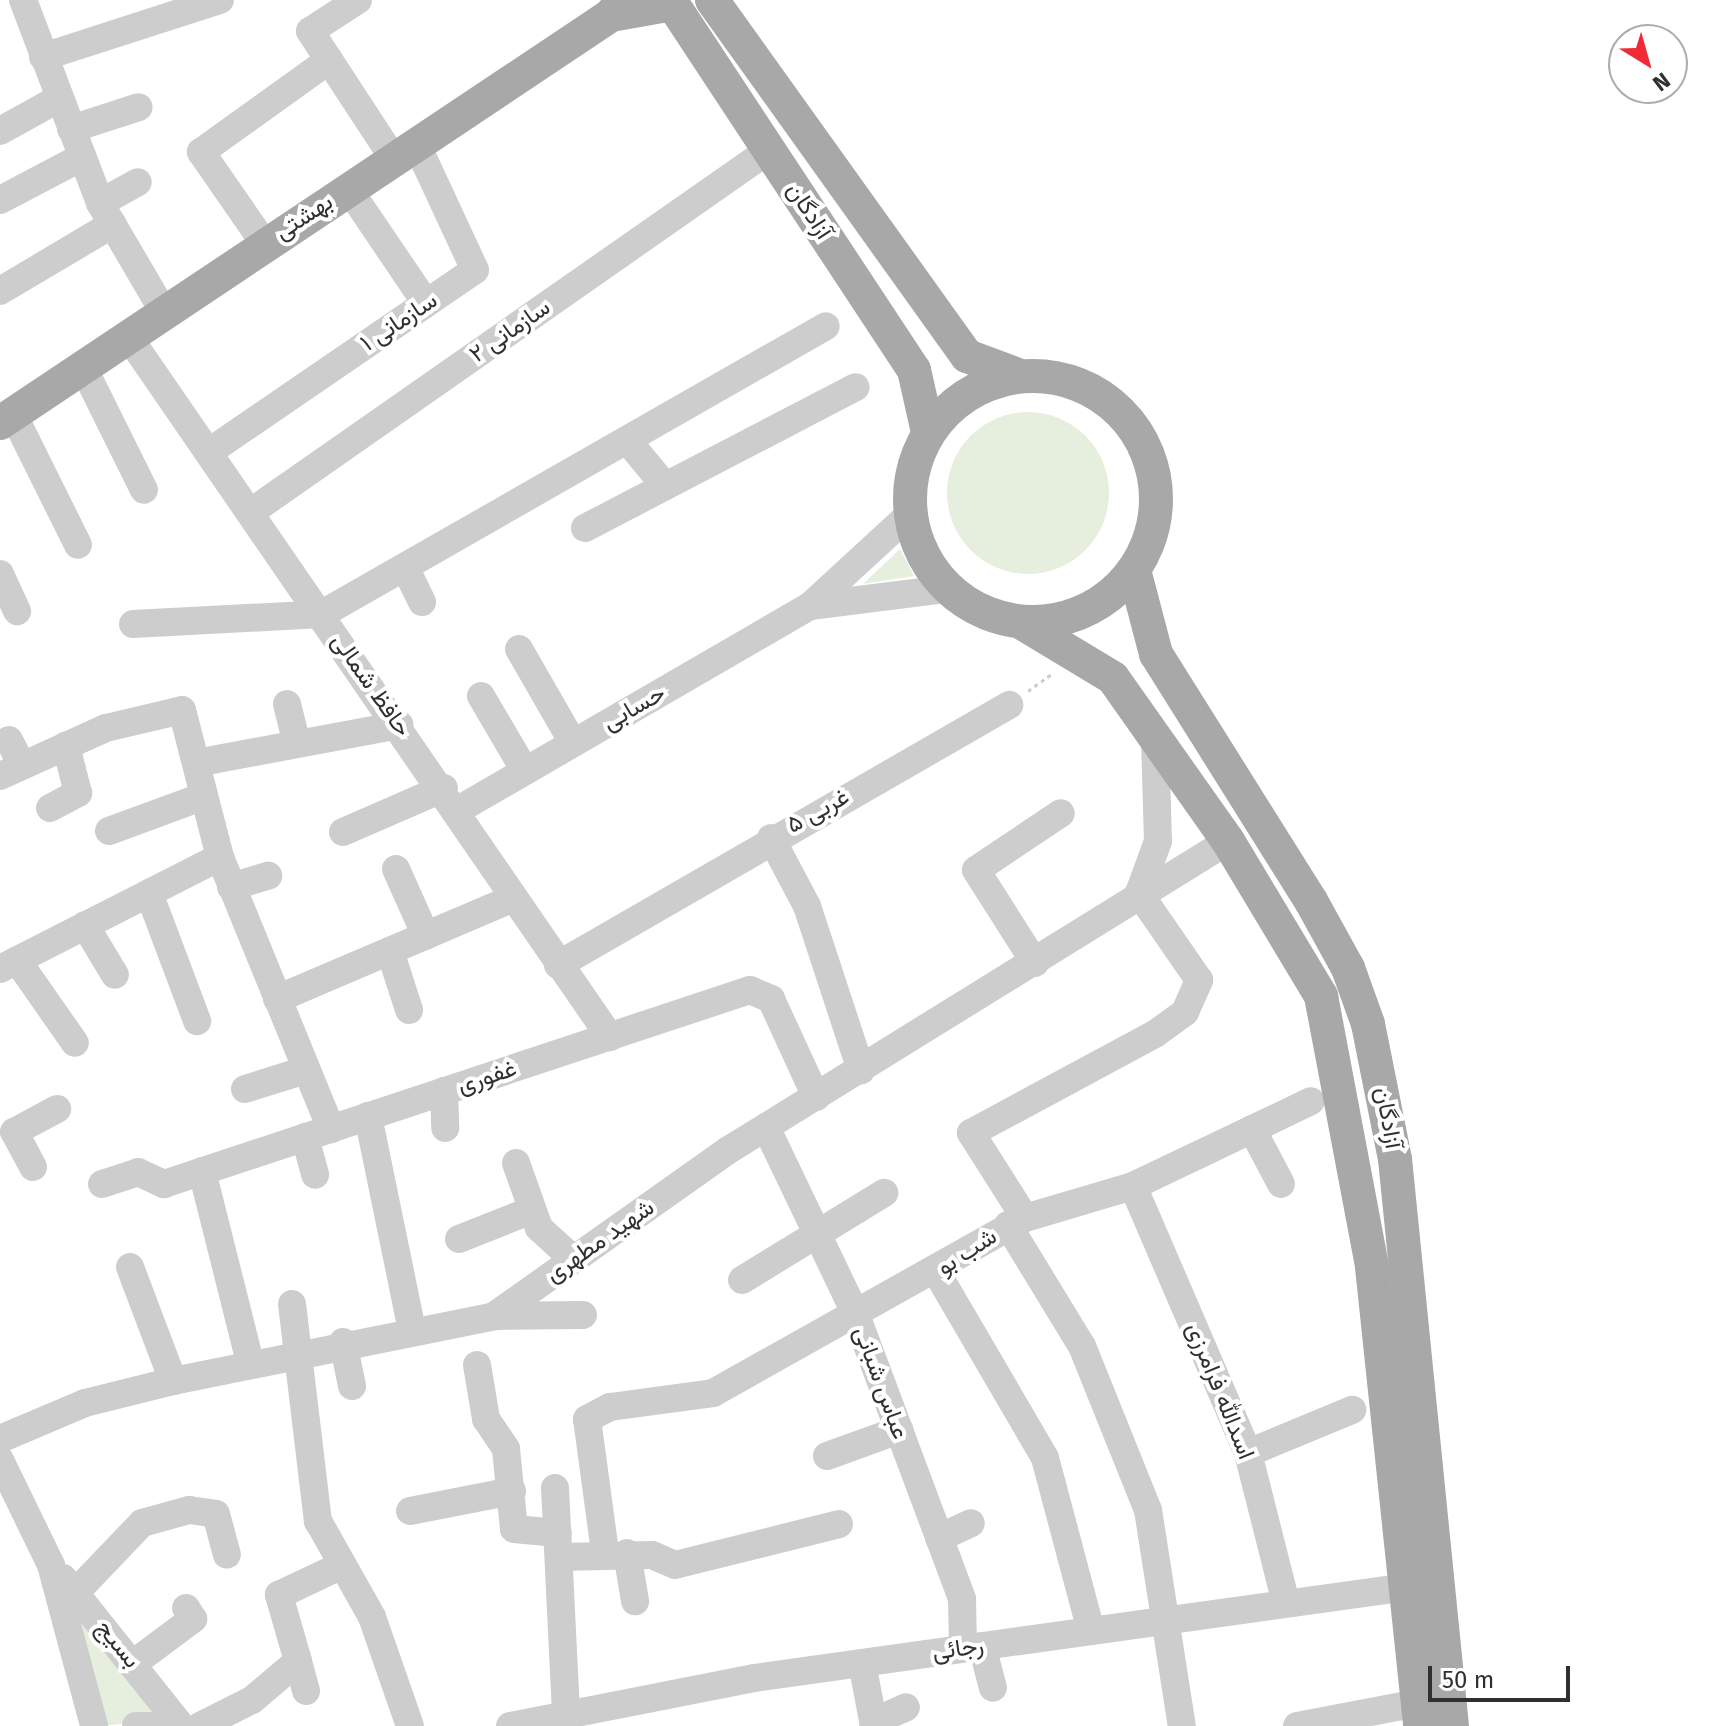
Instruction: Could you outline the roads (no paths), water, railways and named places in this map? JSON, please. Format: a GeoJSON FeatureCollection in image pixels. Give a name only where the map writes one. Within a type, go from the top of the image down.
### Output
{"type":"FeatureCollection","features":[{"type":"Feature","properties":{"kind":"main road"},"geometry":{"type":"LineString","coordinates":[[712,0],[967,356],[1018,375],[1059,377],[1097,392],[1128,418],[1149,453],[1157,493],[1152,533],[1134,570],[1104,600],[1065,619],[1022,623]]}},
{"type":"Feature","properties":{"kind":"main road"},"geometry":{"type":"LineString","coordinates":[[617,8],[671,2]]}},
{"type":"Feature","properties":{"kind":"main road","name":"آزادگان"},"geometry":{"type":"LineString","coordinates":[[671,2],[914,370],[928,432]]}},
{"type":"Feature","properties":{"kind":"main road","name":"بهشتی"},"geometry":{"type":"LineString","coordinates":[[6,418],[617,8]]}},
{"type":"Feature","properties":{"kind":"main road"},"geometry":{"type":"LineString","coordinates":[[1018,375],[983,385],[928,432],[915,457],[909,515],[922,555],[947,589],[981,612],[1022,623],[1113,678],[1228,841],[1321,996],[1372,1267],[1422,1584],[1419,1715]]}},
{"type":"Feature","properties":{"kind":"main road","name":"آزادگان"},"geometry":{"type":"LineString","coordinates":[[1134,570],[1156,654],[1311,901],[1348,968],[1368,1024],[1395,1159],[1422,1584],[1452,1726]]}},
{"type":"Feature","properties":{"kind":"street"},"geometry":{"type":"LineString","coordinates":[[23,0],[58,99],[107,214],[163,311]]}},
{"type":"Feature","properties":{"kind":"street"},"geometry":{"type":"LineString","coordinates":[[43,57],[220,0]]}},
{"type":"Feature","properties":{"kind":"street"},"geometry":{"type":"LineString","coordinates":[[358,0],[310,31],[329,60],[405,151]]}},
{"type":"Feature","properties":{"kind":"street"},"geometry":{"type":"LineString","coordinates":[[264,243],[201,152],[329,60]]}},
{"type":"Feature","properties":{"kind":"street"},"geometry":{"type":"LineString","coordinates":[[0,131],[58,99]]}},
{"type":"Feature","properties":{"kind":"street"},"geometry":{"type":"LineString","coordinates":[[71,129],[139,107]]}},
{"type":"Feature","properties":{"kind":"street","name":"سازمانی ۲"},"geometry":{"type":"LineString","coordinates":[[251,512],[769,150]]}},
{"type":"Feature","properties":{"kind":"street","name":"سازمانی ۱"},"geometry":{"type":"LineString","coordinates":[[209,452],[475,270],[405,151]]}},
{"type":"Feature","properties":{"kind":"street"},"geometry":{"type":"LineString","coordinates":[[0,200],[82,157]]}},
{"type":"Feature","properties":{"kind":"street"},"geometry":{"type":"LineString","coordinates":[[0,291],[107,214],[138,182]]}},
{"type":"Feature","properties":{"kind":"street"},"geometry":{"type":"LineString","coordinates":[[348,188],[426,303]]}},
{"type":"Feature","properties":{"kind":"street"},"geometry":{"type":"LineString","coordinates":[[133,624],[322,614],[826,326]]}},
{"type":"Feature","properties":{"kind":"street","name":"حافظ شمالی"},"geometry":{"type":"LineString","coordinates":[[128,336],[451,799],[511,899],[610,1037]]}},
{"type":"Feature","properties":{"kind":"street"},"geometry":{"type":"LineString","coordinates":[[83,367],[144,490]]}},
{"type":"Feature","properties":{"kind":"street"},"geometry":{"type":"LineString","coordinates":[[585,528],[856,387]]}},
{"type":"Feature","properties":{"kind":"street"},"geometry":{"type":"LineString","coordinates":[[6,418],[78,545]]}},
{"type":"Feature","properties":{"kind":"street"},"geometry":{"type":"LineString","coordinates":[[627,440],[665,486]]}},
{"type":"Feature","properties":{"kind":"street","name":"حسابی"},"geometry":{"type":"LineString","coordinates":[[343,832],[451,799],[525,771],[810,606],[909,515]]}},
{"type":"Feature","properties":{"kind":"street"},"geometry":{"type":"LineString","coordinates":[[405,567],[422,602]]}},
{"type":"Feature","properties":{"kind":"street"},"geometry":{"type":"LineString","coordinates":[[0,574],[17,611]]}},
{"type":"Feature","properties":{"kind":"street","name":"حسابی"},"geometry":{"type":"LineString","coordinates":[[810,606],[947,589]]}},
{"type":"Feature","properties":{"kind":"street"},"geometry":{"type":"LineString","coordinates":[[519,649],[573,743]]}},
{"type":"Feature","properties":{"kind":"street"},"geometry":{"type":"LineString","coordinates":[[481,696],[525,771]]}},
{"type":"Feature","properties":{"kind":"street"},"geometry":{"type":"LineString","coordinates":[[287,704],[297,744]]}},
{"type":"Feature","properties":{"kind":"street","name":"۵ غربی"},"geometry":{"type":"LineString","coordinates":[[558,965],[771,838],[1009,705]]}},
{"type":"Feature","properties":{"kind":"street"},"geometry":{"type":"LineString","coordinates":[[9,740],[11,770],[66,746],[182,710],[220,857],[306,1070],[318,1133],[315,1175]]}},
{"type":"Feature","properties":{"kind":"street"},"geometry":{"type":"LineString","coordinates":[[196,763],[399,725]]}},
{"type":"Feature","properties":{"kind":"street"},"geometry":{"type":"LineString","coordinates":[[1139,893],[1158,841],[1155,737]]}},
{"type":"Feature","properties":{"kind":"street"},"geometry":{"type":"LineString","coordinates":[[50,808],[78,793],[66,746]]}},
{"type":"Feature","properties":{"kind":"street"},"geometry":{"type":"LineString","coordinates":[[109,831],[204,796]]}},
{"type":"Feature","properties":{"kind":"street"},"geometry":{"type":"LineString","coordinates":[[1035,963],[976,870],[1061,813]]}},
{"type":"Feature","properties":{"kind":"street"},"geometry":{"type":"LineString","coordinates":[[771,838],[807,906],[861,1070]]}},
{"type":"Feature","properties":{"kind":"street","name":"شهید مطهری"},"geometry":{"type":"LineString","coordinates":[[0,1439],[85,1403],[173,1381],[301,1350],[494,1316],[766,1127],[1035,963],[1139,893],[1228,841]]}},
{"type":"Feature","properties":{"kind":"street"},"geometry":{"type":"LineString","coordinates":[[75,1043],[9,965],[220,857]]}},
{"type":"Feature","properties":{"kind":"street"},"geometry":{"type":"LineString","coordinates":[[396,869],[426,936]]}},
{"type":"Feature","properties":{"kind":"street"},"geometry":{"type":"LineString","coordinates":[[231,887],[268,876]]}},
{"type":"Feature","properties":{"kind":"street"},"geometry":{"type":"LineString","coordinates":[[149,893],[197,1021]]}},
{"type":"Feature","properties":{"kind":"street","name":"شب بو"},"geometry":{"type":"LineString","coordinates":[[616,1553],[587,1419],[610,1407],[713,1393],[937,1273],[1016,1222],[971,1133],[1155,1034],[1185,1012],[1199,980],[1139,893]]}},
{"type":"Feature","properties":{"kind":"street"},"geometry":{"type":"LineString","coordinates":[[277,999],[511,899]]}},
{"type":"Feature","properties":{"kind":"street"},"geometry":{"type":"LineString","coordinates":[[85,925],[115,975]]}},
{"type":"Feature","properties":{"kind":"street"},"geometry":{"type":"LineString","coordinates":[[390,951],[409,1010]]}},
{"type":"Feature","properties":{"kind":"street","name":"غفوری"},"geometry":{"type":"LineString","coordinates":[[102,1184],[138,1172],[164,1184],[750,990],[771,999],[816,1097]]}},
{"type":"Feature","properties":{"kind":"street"},"geometry":{"type":"LineString","coordinates":[[245,1089],[306,1070]]}},
{"type":"Feature","properties":{"kind":"street"},"geometry":{"type":"LineString","coordinates":[[444,1091],[445,1128]]}},
{"type":"Feature","properties":{"kind":"street"},"geometry":{"type":"LineString","coordinates":[[1182,1726],[1148,1510],[1082,1346],[1016,1222],[1133,1186],[1311,1101]]}},
{"type":"Feature","properties":{"kind":"street"},"geometry":{"type":"LineString","coordinates":[[33,1167],[5,1128],[57,1109]]}},
{"type":"Feature","properties":{"kind":"street"},"geometry":{"type":"LineString","coordinates":[[368,1116],[412,1331]]}},
{"type":"Feature","properties":{"kind":"street","name":"عباس شبانی"},"geometry":{"type":"LineString","coordinates":[[766,1127],[856,1315],[899,1430],[911,1491],[939,1538],[962,1599],[972,1647],[993,1688]]}},
{"type":"Feature","properties":{"kind":"street"},"geometry":{"type":"LineString","coordinates":[[1252,1129],[1281,1184]]}},
{"type":"Feature","properties":{"kind":"street"},"geometry":{"type":"LineString","coordinates":[[516,1163],[539,1228],[574,1260]]}},
{"type":"Feature","properties":{"kind":"street"},"geometry":{"type":"LineString","coordinates":[[202,1171],[250,1362]]}},
{"type":"Feature","properties":{"kind":"street","name":"اسدالله فرامرزی"},"geometry":{"type":"LineString","coordinates":[[1133,1186],[1248,1453],[1286,1603]]}},
{"type":"Feature","properties":{"kind":"street"},"geometry":{"type":"LineString","coordinates":[[742,1280],[884,1193]]}},
{"type":"Feature","properties":{"kind":"street"},"geometry":{"type":"LineString","coordinates":[[459,1239],[532,1210]]}},
{"type":"Feature","properties":{"kind":"street"},"geometry":{"type":"LineString","coordinates":[[130,1267],[173,1381]]}},
{"type":"Feature","properties":{"kind":"street"},"geometry":{"type":"LineString","coordinates":[[937,1273],[1045,1458],[1091,1631]]}},
{"type":"Feature","properties":{"kind":"street"},"geometry":{"type":"LineString","coordinates":[[292,1304],[301,1350],[318,1521],[340,1566],[372,1617],[410,1726]]}},
{"type":"Feature","properties":{"kind":"street"},"geometry":{"type":"LineString","coordinates":[[494,1316],[583,1315]]}},
{"type":"Feature","properties":{"kind":"street"},"geometry":{"type":"LineString","coordinates":[[343,1342],[352,1386]]}},
{"type":"Feature","properties":{"kind":"street"},"geometry":{"type":"LineString","coordinates":[[477,1365],[486,1419],[506,1449],[514,1529],[558,1545],[675,1565],[839,1524]]}},
{"type":"Feature","properties":{"kind":"street"},"geometry":{"type":"LineString","coordinates":[[1248,1453],[1352,1410]]}},
{"type":"Feature","properties":{"kind":"street"},"geometry":{"type":"LineString","coordinates":[[827,1456],[899,1430]]}},
{"type":"Feature","properties":{"kind":"street","name":"بسیج"},"geometry":{"type":"LineString","coordinates":[[0,1460],[9,1495],[51,1565],[134,1663],[181,1726]]}},
{"type":"Feature","properties":{"kind":"street"},"geometry":{"type":"LineString","coordinates":[[555,1488],[558,1545],[583,1716]]}},
{"type":"Feature","properties":{"kind":"street"},"geometry":{"type":"LineString","coordinates":[[410,1511],[512,1491]]}},
{"type":"Feature","properties":{"kind":"street"},"geometry":{"type":"LineString","coordinates":[[76,1592],[142,1523],[189,1510],[216,1514],[227,1555]]}},
{"type":"Feature","properties":{"kind":"street"},"geometry":{"type":"LineString","coordinates":[[939,1538],[971,1523]]}},
{"type":"Feature","properties":{"kind":"street"},"geometry":{"type":"LineString","coordinates":[[616,1553],[635,1601]]}},
{"type":"Feature","properties":{"kind":"street","name":"بسیج"},"geometry":{"type":"LineString","coordinates":[[51,1565],[94,1726]]}},
{"type":"Feature","properties":{"kind":"street"},"geometry":{"type":"LineString","coordinates":[[306,1691],[279,1595],[340,1566]]}},
{"type":"Feature","properties":{"kind":"street","name":"رجائی"},"geometry":{"type":"LineString","coordinates":[[510,1726],[583,1716],[862,1663],[1422,1584]]}},
{"type":"Feature","properties":{"kind":"street"},"geometry":{"type":"LineString","coordinates":[[134,1663],[193,1619],[186,1608]]}},
{"type":"Feature","properties":{"kind":"street"},"geometry":{"type":"LineString","coordinates":[[200,1726],[252,1700],[298,1661]]}},
{"type":"Feature","properties":{"kind":"street"},"geometry":{"type":"LineString","coordinates":[[862,1663],[874,1724],[906,1707]]}},
{"type":"Feature","properties":{"kind":"street"},"geometry":{"type":"LineString","coordinates":[[1315,1724],[1419,1715]]}},
{"type":"Feature","properties":{"kind":"street"},"geometry":{"type":"LineString","coordinates":[[136,1726],[173,1726]]}}]}
